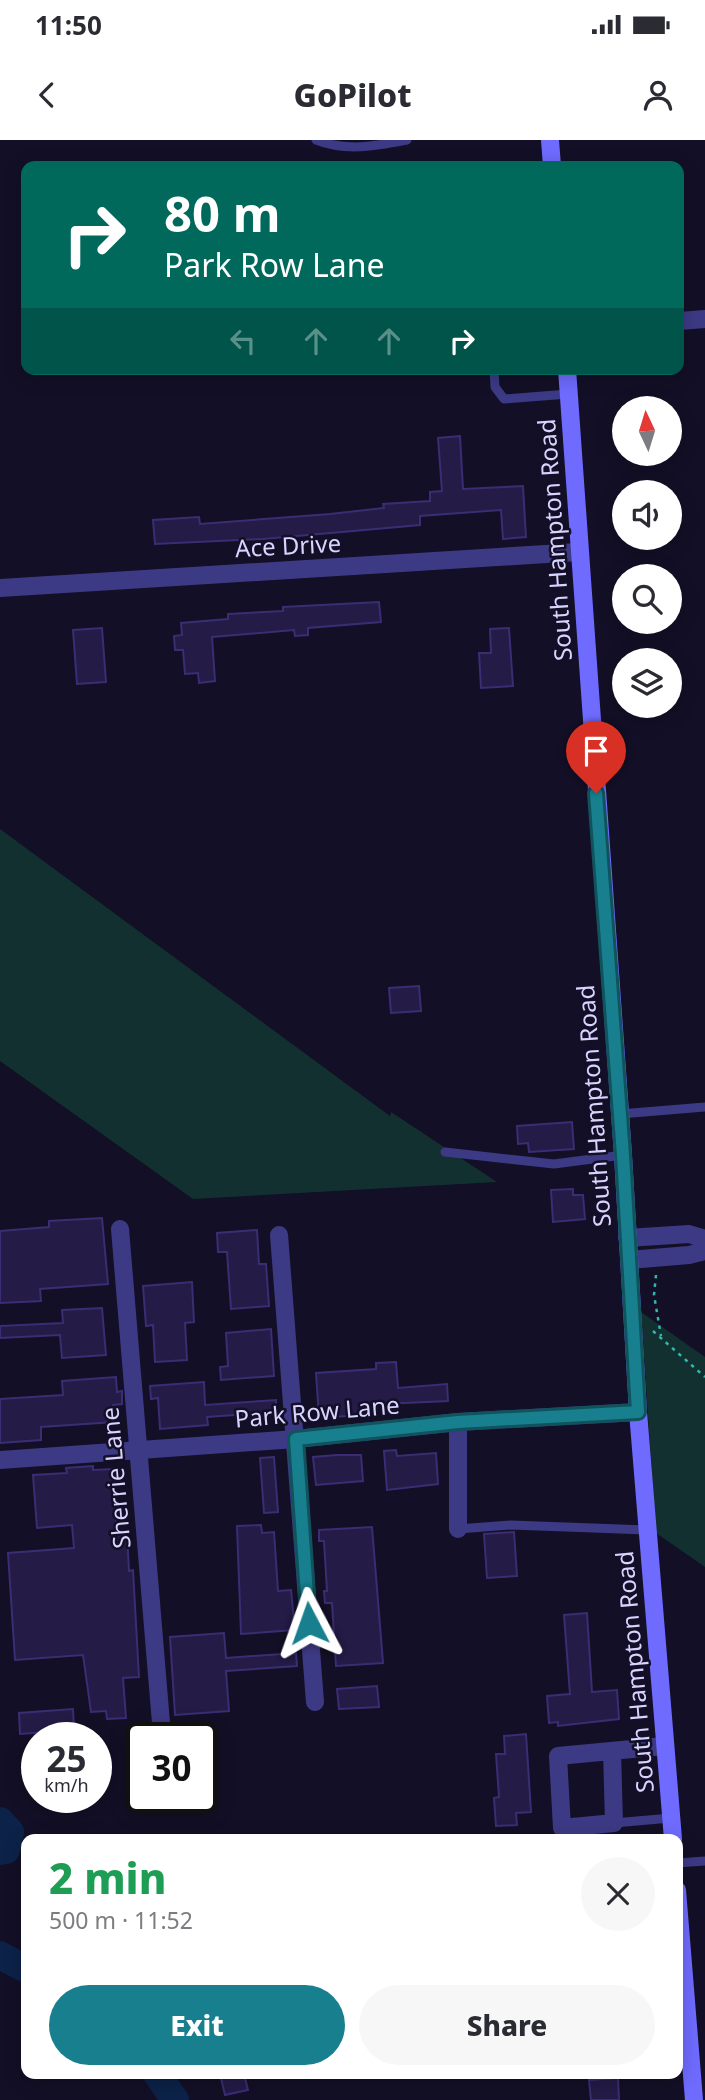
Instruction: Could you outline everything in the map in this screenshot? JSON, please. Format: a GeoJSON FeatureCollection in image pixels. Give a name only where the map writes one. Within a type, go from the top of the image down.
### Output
{"type":"FeatureCollection","features":[{"type":"Feature","properties":{"kind":"main road"},"geometry":{"type":"LineString","coordinates":[[550,140],[552,161]]}},
{"type":"Feature","properties":{"kind":"main road","name":"South Hampton Road"},"geometry":{"type":"LineString","coordinates":[[567,375],[618,1115],[623,1155],[638,1412],[673,1834]]}},
{"type":"Feature","properties":{"kind":"main road"},"geometry":{"type":"LineString","coordinates":[[683,2009],[694,2100]]}},
{"type":"Feature","properties":{"kind":"street"},"geometry":{"type":"LineString","coordinates":[[684,321],[705,320]]}},
{"type":"Feature","properties":{"kind":"street","name":"Ace Drive"},"geometry":{"type":"LineString","coordinates":[[0,588],[578,552]]}},
{"type":"Feature","properties":{"kind":"street","name":"Sherrie Lane"},"geometry":{"type":"LineString","coordinates":[[120,1229],[136,1449],[161,1722]]}},
{"type":"Feature","properties":{"kind":"street"},"geometry":{"type":"LineString","coordinates":[[627,1238],[689,1234],[705,1239]]}},
{"type":"Feature","properties":{"kind":"street"},"geometry":{"type":"LineString","coordinates":[[279,1235],[315,1702]]}},
{"type":"Feature","properties":{"kind":"street"},"geometry":{"type":"LineString","coordinates":[[629,1260],[705,1251]]}},
{"type":"Feature","properties":{"kind":"street","name":"Park Row Lane"},"geometry":{"type":"LineString","coordinates":[[0,1460],[296,1439],[458,1422],[638,1412]]}},
{"type":"Feature","properties":{"kind":"street"},"geometry":{"type":"LineString","coordinates":[[458,1422],[458,1529]]}},
{"type":"Feature","properties":{"kind":"street"},"geometry":{"type":"LineString","coordinates":[[612,1751],[614,1823],[562,1828],[558,1756],[664,1746]]}},
{"type":"Feature","properties":{"kind":"lane"},"geometry":{"type":"LineString","coordinates":[[316,140],[335,148],[357,148],[407,140]]}},
{"type":"Feature","properties":{"kind":"lane"},"geometry":{"type":"LineString","coordinates":[[494,375],[495,387],[504,399],[568,394]]}},
{"type":"Feature","properties":{"kind":"lane"},"geometry":{"type":"LineString","coordinates":[[618,1115],[705,1107]]}},
{"type":"Feature","properties":{"kind":"lane"},"geometry":{"type":"LineString","coordinates":[[445,1152],[554,1164],[623,1155]]}},
{"type":"Feature","properties":{"kind":"lane"},"geometry":{"type":"LineString","coordinates":[[458,1529],[511,1525],[647,1530]]}},
{"type":"Feature","properties":{"kind":"lane"},"geometry":{"type":"LineString","coordinates":[[614,1823],[671,1818]]}},
{"type":"Feature","properties":{"kind":"lane"},"geometry":{"type":"LineString","coordinates":[[683,1863],[705,1861]]}},
{"type":"Feature","properties":{"kind":"path"},"geometry":{"type":"LineString","coordinates":[[655,1258],[654,1295],[661,1336]]}},
{"type":"Feature","properties":{"kind":"path"},"geometry":{"type":"LineString","coordinates":[[653,1331],[705,1377]]}},
{"type":"Feature","properties":{"kind":"green space"},"geometry":{"type":"Polygon","coordinates":[[[0,829],[390,1116],[391,1112],[497,1182],[193,1199],[0,1061],[0,829]]]}},
{"type":"Feature","properties":{"kind":"green space"},"geometry":{"type":"Polygon","coordinates":[[[641,1312],[705,1357],[705,1567],[656,1533],[641,1312]]]}},
{"type":"Feature","properties":{"kind":"building"},"geometry":{"type":"Polygon","coordinates":[[[460,436],[463,489],[523,486],[526,537],[503,539],[501,510],[420,516],[420,525],[263,539],[155,544],[153,520],[199,517],[200,524],[330,514],[384,508],[383,504],[430,501],[430,492],[442,491],[438,438],[460,436]]]}},
{"type":"Feature","properties":{"kind":"building"},"geometry":{"type":"Polygon","coordinates":[[[379,602],[381,622],[308,628],[308,635],[295,636],[294,630],[212,637],[215,681],[199,683],[198,673],[185,674],[183,650],[175,650],[174,636],[182,635],[181,623],[228,619],[228,614],[283,611],[283,607],[379,602]]]}},
{"type":"Feature","properties":{"kind":"building"},"geometry":{"type":"Polygon","coordinates":[[[102,628],[106,682],[77,684],[73,630],[102,628]]]}},
{"type":"Feature","properties":{"kind":"building"},"geometry":{"type":"Polygon","coordinates":[[[509,628],[513,686],[481,688],[479,653],[491,653],[490,629],[509,628]]]}},
{"type":"Feature","properties":{"kind":"building"},"geometry":{"type":"Polygon","coordinates":[[[419,986],[421,1011],[391,1013],[389,988],[419,986]]]}},
{"type":"Feature","properties":{"kind":"building"},"geometry":{"type":"Polygon","coordinates":[[[572,1122],[574,1149],[529,1152],[528,1143],[518,1144],[517,1126],[572,1122]]]}},
{"type":"Feature","properties":{"kind":"building"},"geometry":{"type":"Polygon","coordinates":[[[573,1189],[573,1195],[583,1195],[585,1219],[553,1222],[551,1190],[573,1189]]]}},
{"type":"Feature","properties":{"kind":"building"},"geometry":{"type":"Polygon","coordinates":[[[102,1218],[108,1284],[40,1289],[41,1301],[0,1303],[0,1231],[49,1227],[49,1221],[102,1218]]]}},
{"type":"Feature","properties":{"kind":"building"},"geometry":{"type":"Polygon","coordinates":[[[257,1230],[259,1264],[266,1264],[269,1306],[231,1309],[227,1252],[218,1252],[217,1233],[257,1230]]]}},
{"type":"Feature","properties":{"kind":"building"},"geometry":{"type":"Polygon","coordinates":[[[192,1282],[194,1322],[185,1323],[187,1360],[155,1362],[153,1325],[146,1326],[143,1286],[192,1282]]]}},
{"type":"Feature","properties":{"kind":"building"},"geometry":{"type":"Polygon","coordinates":[[[102,1308],[106,1355],[62,1358],[60,1335],[0,1338],[0,1326],[63,1323],[62,1310],[102,1308]]]}},
{"type":"Feature","properties":{"kind":"building"},"geometry":{"type":"Polygon","coordinates":[[[271,1329],[274,1376],[221,1380],[220,1367],[228,1366],[226,1333],[271,1329]]]}},
{"type":"Feature","properties":{"kind":"building"},"geometry":{"type":"Polygon","coordinates":[[[396,1362],[398,1388],[447,1384],[448,1401],[360,1405],[361,1415],[319,1418],[316,1373],[376,1369],[376,1363],[396,1362]]]}},
{"type":"Feature","properties":{"kind":"building"},"geometry":{"type":"Polygon","coordinates":[[[116,1377],[117,1392],[122,1391],[122,1404],[113,1405],[114,1422],[41,1427],[41,1440],[0,1443],[0,1399],[63,1395],[62,1381],[116,1377]]]}},
{"type":"Feature","properties":{"kind":"building"},"geometry":{"type":"Polygon","coordinates":[[[204,1382],[205,1405],[276,1400],[276,1412],[207,1417],[208,1425],[160,1429],[158,1398],[151,1399],[150,1386],[204,1382]]]}},
{"type":"Feature","properties":{"kind":"building"},"geometry":{"type":"Polygon","coordinates":[[[396,1450],[397,1456],[436,1453],[438,1484],[387,1490],[384,1451],[396,1450]]]}},
{"type":"Feature","properties":{"kind":"building"},"geometry":{"type":"Polygon","coordinates":[[[361,1455],[363,1481],[316,1485],[313,1457],[361,1455]]]}},
{"type":"Feature","properties":{"kind":"building"},"geometry":{"type":"Polygon","coordinates":[[[274,1457],[278,1512],[264,1513],[260,1458],[274,1457]]]}},
{"type":"Feature","properties":{"kind":"building"},"geometry":{"type":"Polygon","coordinates":[[[93,1466],[93,1470],[113,1469],[117,1535],[127,1534],[129,1571],[133,1570],[139,1677],[123,1678],[126,1718],[107,1719],[106,1711],[91,1712],[83,1655],[15,1660],[8,1553],[74,1548],[72,1525],[37,1528],[33,1475],[67,1473],[66,1468],[93,1466]]]}},
{"type":"Feature","properties":{"kind":"building"},"geometry":{"type":"Polygon","coordinates":[[[261,1525],[262,1533],[274,1532],[278,1591],[291,1590],[295,1630],[241,1634],[237,1526],[261,1525]]]}},
{"type":"Feature","properties":{"kind":"building"},"geometry":{"type":"Polygon","coordinates":[[[372,1527],[383,1663],[336,1666],[332,1603],[325,1603],[324,1591],[327,1591],[324,1541],[319,1541],[319,1530],[372,1527]]]}},
{"type":"Feature","properties":{"kind":"building"},"geometry":{"type":"Polygon","coordinates":[[[514,1532],[517,1576],[487,1578],[484,1534],[514,1532]]]}},
{"type":"Feature","properties":{"kind":"building"},"geometry":{"type":"Polygon","coordinates":[[[587,1613],[592,1692],[617,1690],[619,1719],[558,1726],[558,1722],[549,1723],[547,1696],[570,1694],[564,1615],[587,1613]]]}},
{"type":"Feature","properties":{"kind":"building"},"geometry":{"type":"Polygon","coordinates":[[[224,1633],[226,1658],[296,1653],[297,1666],[226,1671],[229,1711],[175,1715],[170,1637],[224,1633]]]}},
{"type":"Feature","properties":{"kind":"building"},"geometry":{"type":"Polygon","coordinates":[[[377,1686],[379,1707],[339,1709],[337,1689],[377,1686]]]}},
{"type":"Feature","properties":{"kind":"building"},"geometry":{"type":"Polygon","coordinates":[[[73,1709],[74,1722],[21,1722],[20,1734],[19,1713],[73,1709]]]}},
{"type":"Feature","properties":{"kind":"building"},"geometry":{"type":"Polygon","coordinates":[[[526,1734],[531,1812],[516,1813],[517,1825],[496,1826],[494,1798],[499,1797],[496,1754],[505,1754],[504,1736],[526,1734]]]}},
{"type":"Feature","properties":{"kind":"building"},"geometry":{"type":"Polygon","coordinates":[[[221,2079],[245,2079],[248,2090],[225,2095],[221,2079]]]}},
{"type":"Feature","properties":{"kind":"building"},"geometry":{"type":"Polygon","coordinates":[[[618,2079],[619,2100],[591,2100],[589,2080],[618,2079]]]}},
{"type":"Feature","properties":{"kind":"waterway"},"geometry":{"type":"LineString","coordinates":[[0,1821],[10,1832],[6,1850],[0,1851]]}},
{"type":"Feature","properties":{"kind":"waterway"},"geometry":{"type":"LineString","coordinates":[[0,1955],[21,1966]]}},
{"type":"Feature","properties":{"kind":"waterway"},"geometry":{"type":"LineString","coordinates":[[160,2079],[175,2100]]}},
{"type":"Feature","properties":{"kind":"route"},"geometry":{"type":"LineString","coordinates":[[309,1623],[296,1439],[458,1422],[485,1423],[638,1412],[623,1155],[596,793]]}}]}
